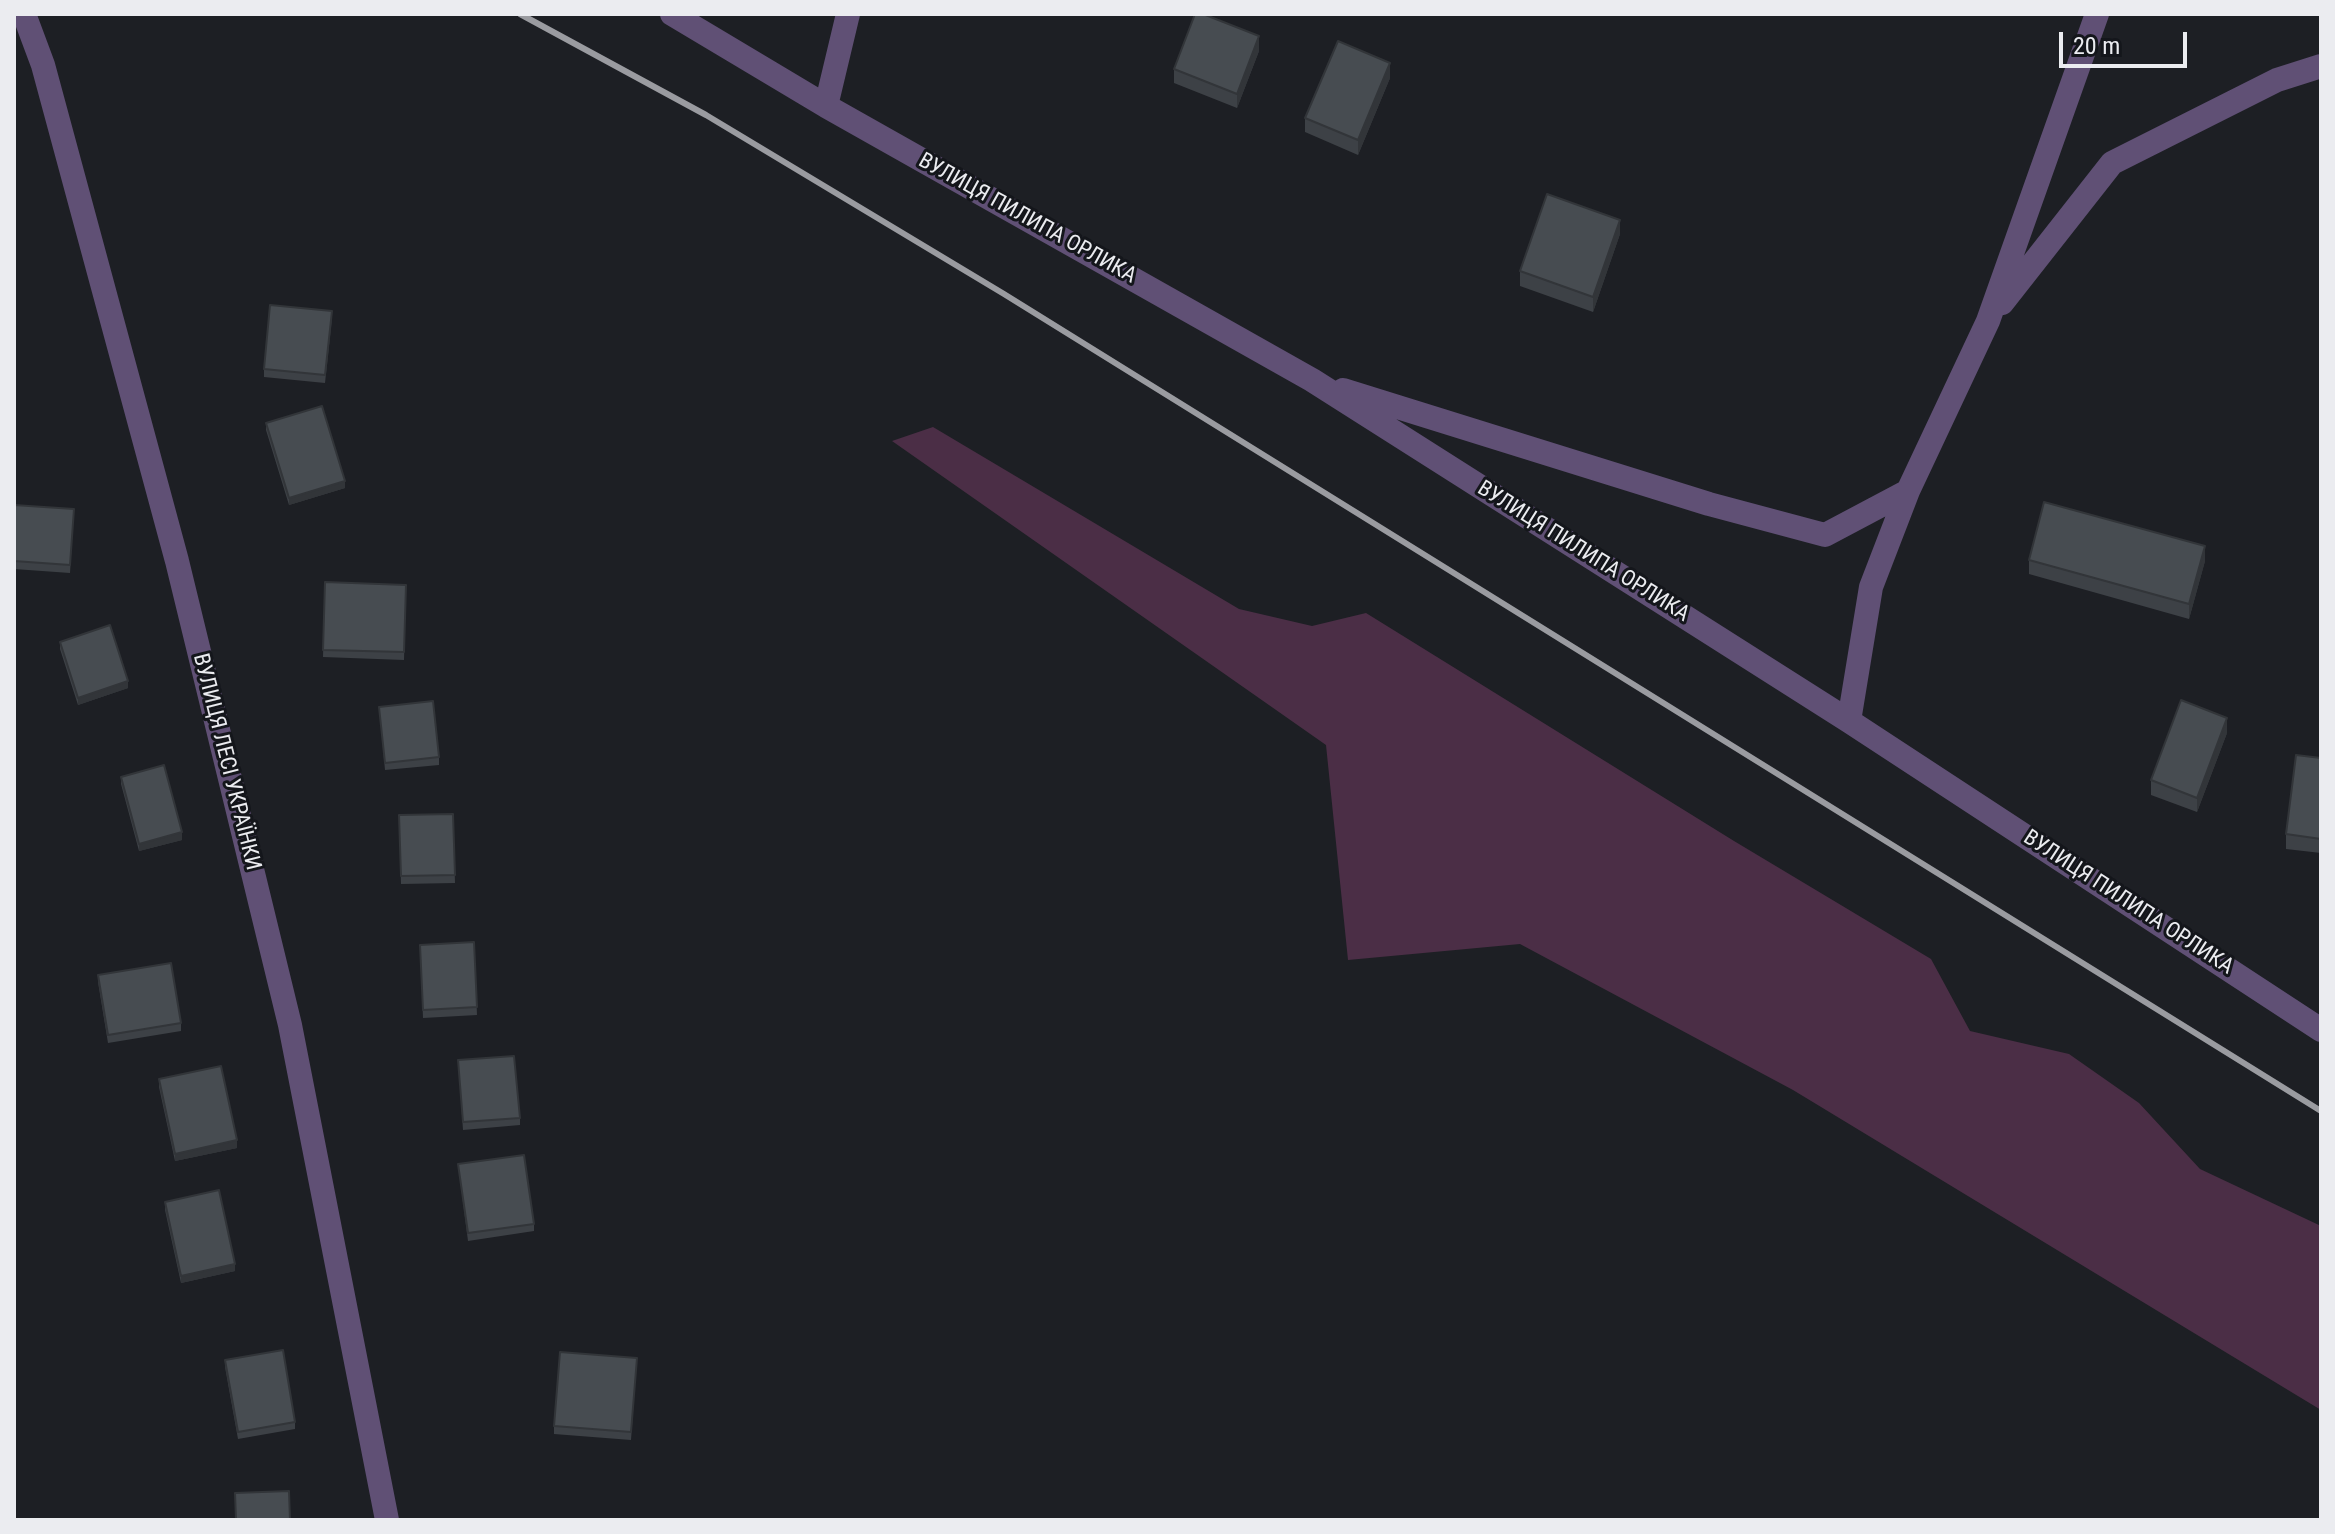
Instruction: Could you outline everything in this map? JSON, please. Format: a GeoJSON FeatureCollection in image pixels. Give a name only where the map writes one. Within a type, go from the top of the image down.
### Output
{"type":"FeatureCollection","features":[{"type":"Feature","properties":{"kind":"street","name":"ВУЛИЦЯ ЛЕСІ УКРАЇНКИ"},"geometry":{"type":"LineString","coordinates":[[24,14],[43,65],[177,561],[290,1025],[387,1520]]}},
{"type":"Feature","properties":{"kind":"street","name":"ВУЛИЦЯ ПИЛИПА ОРЛИКА"},"geometry":{"type":"LineString","coordinates":[[672,14],[826,106],[1312,380],[1849,721],[2321,1030]]}},
{"type":"Feature","properties":{"kind":"street"},"geometry":{"type":"LineString","coordinates":[[826,106],[848,14]]}},
{"type":"Feature","properties":{"kind":"street"},"geometry":{"type":"LineString","coordinates":[[1849,721],[1871,587],[1908,491],[1988,321],[2097,14]]}},
{"type":"Feature","properties":{"kind":"street"},"geometry":{"type":"LineString","coordinates":[[1988,321],[2112,163],[2277,80],[2321,66]]}},
{"type":"Feature","properties":{"kind":"street"},"geometry":{"type":"LineString","coordinates":[[1312,380],[1709,504],[1825,535],[1908,491]]}},
{"type":"Feature","properties":{"kind":"shaded area"},"geometry":{"type":"Polygon","coordinates":[[[933,427],[1239,609],[1312,626],[1366,613],[1931,959],[1970,1031],[2069,1054],[2139,1103],[2200,1169],[2321,1226],[2321,1410],[1793,1090],[1520,944],[1348,960],[1326,745],[892,441],[933,427]]]}},
{"type":"Feature","properties":{"kind":"building"},"geometry":{"type":"Polygon","coordinates":[[[1195,14],[1203,14],[1259,36],[1237,94],[1174,69],[1195,14]]]}},
{"type":"Feature","properties":{"kind":"building"},"geometry":{"type":"Polygon","coordinates":[[[1338,41],[1390,63],[1358,140],[1305,118],[1338,41]]]}},
{"type":"Feature","properties":{"kind":"building"},"geometry":{"type":"Polygon","coordinates":[[[1547,194],[1620,220],[1593,297],[1520,271],[1547,194]]]}},
{"type":"Feature","properties":{"kind":"building"},"geometry":{"type":"Polygon","coordinates":[[[270,305],[332,311],[325,375],[264,369],[270,305]]]}},
{"type":"Feature","properties":{"kind":"building"},"geometry":{"type":"Polygon","coordinates":[[[322,406],[345,481],[289,498],[266,423],[322,406]]]}},
{"type":"Feature","properties":{"kind":"building"},"geometry":{"type":"Polygon","coordinates":[[[2044,502],[2205,546],[2189,604],[2029,560],[2044,502]]]}},
{"type":"Feature","properties":{"kind":"building"},"geometry":{"type":"Polygon","coordinates":[[[14,505],[74,509],[70,565],[14,561],[14,505]]]}},
{"type":"Feature","properties":{"kind":"building"},"geometry":{"type":"Polygon","coordinates":[[[325,582],[406,585],[404,652],[323,650],[325,582]]]}},
{"type":"Feature","properties":{"kind":"building"},"geometry":{"type":"Polygon","coordinates":[[[110,625],[128,681],[78,698],[60,642],[110,625]]]}},
{"type":"Feature","properties":{"kind":"building"},"geometry":{"type":"Polygon","coordinates":[[[2181,700],[2227,718],[2197,798],[2151,780],[2181,700]]]}},
{"type":"Feature","properties":{"kind":"building"},"geometry":{"type":"Polygon","coordinates":[[[433,701],[439,757],[385,763],[379,707],[433,701]]]}},
{"type":"Feature","properties":{"kind":"building"},"geometry":{"type":"Polygon","coordinates":[[[2296,755],[2321,758],[2321,839],[2286,834],[2296,755]]]}},
{"type":"Feature","properties":{"kind":"building"},"geometry":{"type":"Polygon","coordinates":[[[164,765],[182,832],[139,844],[121,777],[164,765]]]}},
{"type":"Feature","properties":{"kind":"building"},"geometry":{"type":"Polygon","coordinates":[[[453,814],[455,875],[401,876],[399,815],[453,814]]]}},
{"type":"Feature","properties":{"kind":"building"},"geometry":{"type":"Polygon","coordinates":[[[474,942],[477,1007],[423,1010],[420,945],[474,942]]]}},
{"type":"Feature","properties":{"kind":"building"},"geometry":{"type":"Polygon","coordinates":[[[171,963],[181,1023],[108,1035],[98,975],[171,963]]]}},
{"type":"Feature","properties":{"kind":"building"},"geometry":{"type":"Polygon","coordinates":[[[514,1056],[520,1118],[463,1122],[458,1060],[514,1056]]]}},
{"type":"Feature","properties":{"kind":"building"},"geometry":{"type":"Polygon","coordinates":[[[221,1066],[237,1140],[175,1154],[159,1079],[221,1066]]]}},
{"type":"Feature","properties":{"kind":"building"},"geometry":{"type":"Polygon","coordinates":[[[524,1155],[534,1224],[468,1233],[458,1164],[524,1155]]]}},
{"type":"Feature","properties":{"kind":"building"},"geometry":{"type":"Polygon","coordinates":[[[219,1190],[235,1264],[181,1276],[165,1202],[219,1190]]]}},
{"type":"Feature","properties":{"kind":"building"},"geometry":{"type":"Polygon","coordinates":[[[283,1350],[295,1422],[238,1432],[225,1360],[283,1350]]]}},
{"type":"Feature","properties":{"kind":"building"},"geometry":{"type":"Polygon","coordinates":[[[560,1352],[637,1358],[631,1432],[554,1426],[560,1352]]]}},
{"type":"Feature","properties":{"kind":"building"},"geometry":{"type":"Polygon","coordinates":[[[289,1491],[290,1520],[236,1520],[235,1493],[289,1491]]]}},
{"type":"Feature","properties":{"kind":"railway"},"geometry":{"type":"LineString","coordinates":[[520,14],[706,115],[1004,294],[2321,1111]]}}]}
